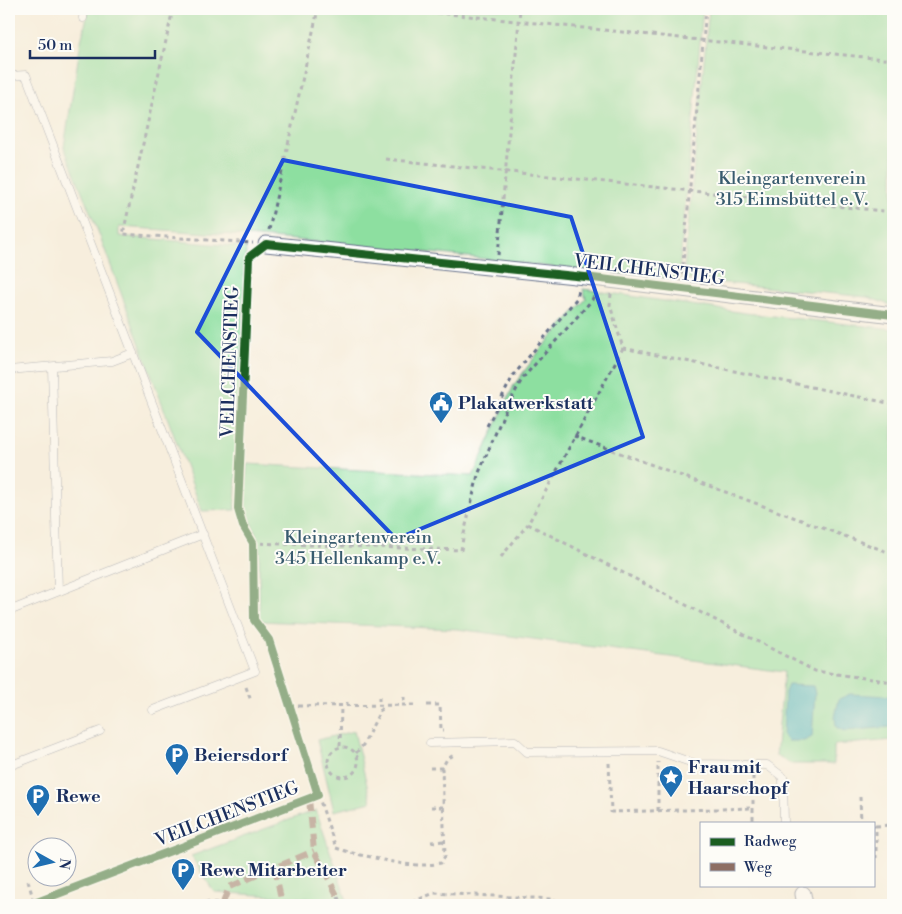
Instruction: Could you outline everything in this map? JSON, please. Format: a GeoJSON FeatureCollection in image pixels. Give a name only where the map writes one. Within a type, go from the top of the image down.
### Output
{"type":"FeatureCollection","features":[{"type":"Feature","properties":{"kind":"street","name":"VEILCHENSTIEG"},"geometry":{"type":"LineString","coordinates":[[266,244],[497,267],[893,315]]}},
{"type":"Feature","properties":{"kind":"lane"},"geometry":{"type":"LineString","coordinates":[[83,18],[84,9]]}},
{"type":"Feature","properties":{"kind":"lane"},"geometry":{"type":"LineString","coordinates":[[9,76],[26,76],[255,671],[153,710]]}},
{"type":"Feature","properties":{"kind":"lane"},"geometry":{"type":"LineString","coordinates":[[9,370],[112,361],[133,354]]}},
{"type":"Feature","properties":{"kind":"lane"},"geometry":{"type":"LineString","coordinates":[[52,367],[58,591]]}},
{"type":"Feature","properties":{"kind":"lane"},"geometry":{"type":"LineString","coordinates":[[9,610],[203,534]]}},
{"type":"Feature","properties":{"kind":"lane"},"geometry":{"type":"LineString","coordinates":[[9,766],[100,731]]}},
{"type":"Feature","properties":{"kind":"lane"},"geometry":{"type":"LineString","coordinates":[[430,743],[515,741],[527,752],[658,751],[696,764],[767,765],[783,777],[784,822]]}},
{"type":"Feature","properties":{"kind":"path"},"geometry":{"type":"LineString","coordinates":[[173,9],[123,234],[266,244],[318,9]]}},
{"type":"Feature","properties":{"kind":"path"},"geometry":{"type":"LineString","coordinates":[[497,267],[520,9]]}},
{"type":"Feature","properties":{"kind":"path"},"geometry":{"type":"LineString","coordinates":[[680,289],[706,9]]}},
{"type":"Feature","properties":{"kind":"path"},"geometry":{"type":"LineString","coordinates":[[429,12],[893,60]]}},
{"type":"Feature","properties":{"kind":"path"},"geometry":{"type":"LineString","coordinates":[[386,159],[893,212]]}},
{"type":"Feature","properties":{"kind":"path"},"geometry":{"type":"LineString","coordinates":[[487,426],[513,376],[578,298],[582,277]]}},
{"type":"Feature","properties":{"kind":"path"},"geometry":{"type":"LineString","coordinates":[[253,543],[461,550],[462,538],[478,475],[504,413],[522,379],[592,300],[596,290],[604,280]]}},
{"type":"Feature","properties":{"kind":"path"},"geometry":{"type":"LineString","coordinates":[[501,557],[528,524],[623,348],[604,280]]}},
{"type":"Feature","properties":{"kind":"path"},"geometry":{"type":"LineString","coordinates":[[623,348],[893,404]]}},
{"type":"Feature","properties":{"kind":"path"},"geometry":{"type":"LineString","coordinates":[[574,436],[893,554]]}},
{"type":"Feature","properties":{"kind":"path"},"geometry":{"type":"LineString","coordinates":[[528,524],[815,671],[893,682]]}},
{"type":"Feature","properties":{"kind":"path"},"geometry":{"type":"LineString","coordinates":[[356,753],[363,745],[381,705],[379,697]]}},
{"type":"Feature","properties":{"kind":"path"},"geometry":{"type":"LineString","coordinates":[[404,697],[404,705]]}},
{"type":"Feature","properties":{"kind":"path"},"geometry":{"type":"LineString","coordinates":[[347,698],[347,706]]}},
{"type":"Feature","properties":{"kind":"path"},"geometry":{"type":"LineString","coordinates":[[290,706],[417,705]]}},
{"type":"Feature","properties":{"kind":"path"},"geometry":{"type":"LineString","coordinates":[[427,705],[440,705],[441,730],[451,730]]}},
{"type":"Feature","properties":{"kind":"path"},"geometry":{"type":"LineString","coordinates":[[340,746],[341,706]]}},
{"type":"Feature","properties":{"kind":"path"},"geometry":{"type":"LineString","coordinates":[[340,746],[352,749],[359,759],[356,771],[352,775],[340,777],[330,770],[328,758],[330,753],[340,746]]}},
{"type":"Feature","properties":{"kind":"path"},"geometry":{"type":"LineString","coordinates":[[609,751],[611,812],[753,808]]}},
{"type":"Feature","properties":{"kind":"path"},"geometry":{"type":"LineString","coordinates":[[658,751],[658,811]]}},
{"type":"Feature","properties":{"kind":"path"},"geometry":{"type":"LineString","coordinates":[[318,795],[336,848],[351,854],[409,866],[428,866],[441,863],[445,856],[442,768],[447,759],[460,754]]}},
{"type":"Feature","properties":{"kind":"path"},"geometry":{"type":"LineString","coordinates":[[753,765],[753,822]]}},
{"type":"Feature","properties":{"kind":"path"},"geometry":{"type":"LineString","coordinates":[[430,768],[442,768]]}},
{"type":"Feature","properties":{"kind":"path"},"geometry":{"type":"LineString","coordinates":[[876,858],[875,826],[892,825],[892,796]]}},
{"type":"Feature","properties":{"kind":"path"},"geometry":{"type":"LineString","coordinates":[[860,797],[861,822]]}},
{"type":"Feature","properties":{"kind":"path"},"geometry":{"type":"LineString","coordinates":[[431,807],[443,807]]}},
{"type":"Feature","properties":{"kind":"path"},"geometry":{"type":"LineString","coordinates":[[431,842],[444,841]]}},
{"type":"Feature","properties":{"kind":"path"},"geometry":{"type":"LineString","coordinates":[[30,886],[35,904]]}},
{"type":"Feature","properties":{"kind":"path"},"geometry":{"type":"LineString","coordinates":[[406,905],[434,893],[552,899],[568,905]]}},
{"type":"Feature","properties":{"kind":"path"},"geometry":{"type":"LineString","coordinates":[[338,897],[341,905]]}},
{"type":"Feature","properties":{"kind":"path"},"geometry":{"type":"LineString","coordinates":[[551,905],[552,899]]}},
{"type":"Feature","properties":{"kind":"path"},"geometry":{"type":"LineString","coordinates":[[197,902],[276,905]]}},
{"type":"Feature","properties":{"kind":"highlighted area"},"geometry":{"type":"Polygon","coordinates":[[[283,160],[571,217],[643,437],[396,539],[197,332],[283,160]]]}},
{"type":"Feature","properties":{"kind":"green space"},"geometry":{"type":"Polygon","coordinates":[[[89,9],[703,9],[678,285],[469,257],[259,237],[119,227],[119,236],[246,247],[235,510],[202,511],[99,234],[64,147],[81,41],[89,9]]]}},
{"type":"Feature","properties":{"kind":"green space","name":"Kleingartenverein 315 Eimsbüttel e.V."},"geometry":{"type":"Polygon","coordinates":[[[709,9],[893,9],[893,306],[867,297],[683,279],[709,9]]]}},
{"type":"Feature","properties":{"kind":"green space","name":"Kleingartenverein 345 Hellenkamp e.V."},"geometry":{"type":"Polygon","coordinates":[[[583,289],[745,313],[893,329],[893,699],[889,696],[890,727],[893,724],[893,740],[834,745],[834,764],[792,764],[776,756],[784,672],[457,629],[259,621],[259,550],[255,532],[245,507],[247,464],[473,476],[514,385],[541,349],[586,299],[583,289]]]}},
{"type":"Feature","properties":{"kind":"green space"},"geometry":{"type":"Polygon","coordinates":[[[354,731],[371,802],[334,811],[317,740],[354,731]]]}},
{"type":"Feature","properties":{"kind":"green space"},"geometry":{"type":"Polygon","coordinates":[[[316,810],[347,901],[214,892],[191,856],[316,810]]]}},
{"type":"Feature","properties":{"kind":"water"},"geometry":{"type":"Polygon","coordinates":[[[788,685],[813,686],[815,693],[812,737],[804,741],[788,741],[783,736],[785,692],[788,685]]]}},
{"type":"Feature","properties":{"kind":"water"},"geometry":{"type":"Polygon","coordinates":[[[850,694],[889,696],[893,699],[893,724],[890,727],[844,731],[836,727],[835,717],[839,699],[850,694]]]}},
{"type":"Feature","properties":{"kind":"marked path"},"geometry":{"type":"LineString","coordinates":[[309,799],[314,851],[338,897]]}},
{"type":"Feature","properties":{"kind":"marked path"},"geometry":{"type":"LineString","coordinates":[[223,903],[229,887],[314,851]]}},
{"type":"Feature","properties":{"kind":"marked path"},"geometry":{"type":"LineString","coordinates":[[275,867],[282,905]]}},
{"type":"Feature","properties":{"kind":"cycle path"},"geometry":{"type":"LineString","coordinates":[[29,905],[318,795],[269,640],[254,620],[253,543],[243,526],[238,509],[249,257],[266,244],[585,277],[893,315]]}},
{"type":"Feature","properties":{"kind":"place","name":"Plakatwerkstatt"},"geometry":{"type":"Point","coordinates":[441,424]}},
{"type":"Feature","properties":{"kind":"place","name":"Beiersdorf"},"geometry":{"type":"Point","coordinates":[177,776]}},
{"type":"Feature","properties":{"kind":"place","name":"Frau mit Haarschopf"},"geometry":{"type":"Point","coordinates":[671,798]}},
{"type":"Feature","properties":{"kind":"place","name":"Rewe"},"geometry":{"type":"Point","coordinates":[38,817]}},
{"type":"Feature","properties":{"kind":"place","name":"Rewe Mitarbeiter"},"geometry":{"type":"Point","coordinates":[183,891]}}]}
